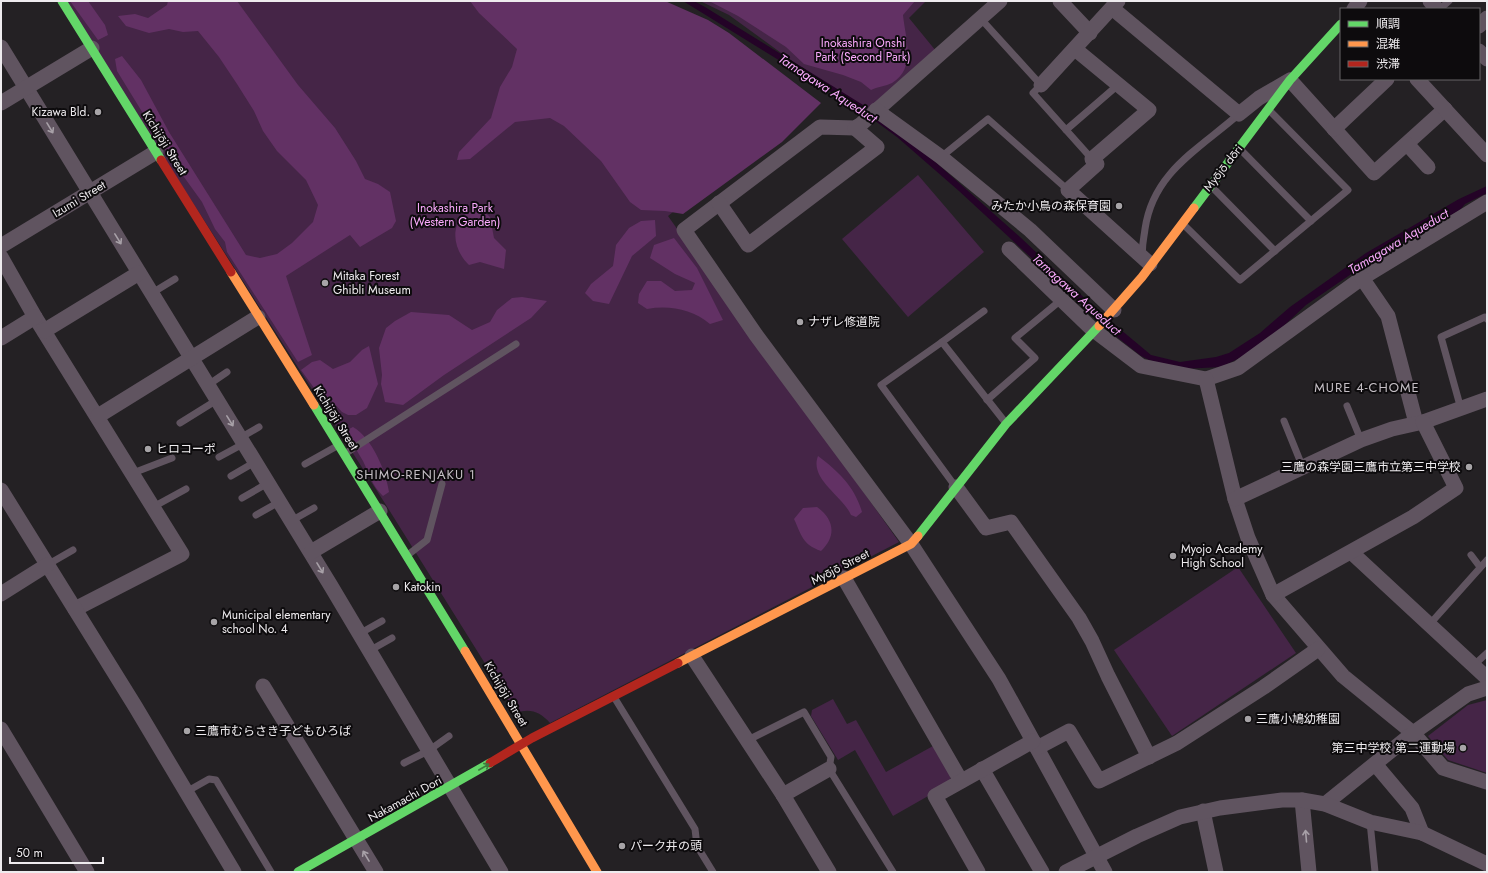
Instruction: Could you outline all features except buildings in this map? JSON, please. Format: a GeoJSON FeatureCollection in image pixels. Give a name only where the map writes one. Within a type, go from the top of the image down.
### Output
{"type":"FeatureCollection","features":[{"type":"Feature","properties":{"kind":"street","name":"Kichijōji Street"},"geometry":{"type":"LineString","coordinates":[[62,1],[380,511],[522,744],[597,872]]}},
{"type":"Feature","properties":{"kind":"street"},"geometry":{"type":"LineString","coordinates":[[1000,1],[858,127],[820,127],[684,230],[756,335],[911,544],[999,679],[1105,872]]}},
{"type":"Feature","properties":{"kind":"street"},"geometry":{"type":"LineString","coordinates":[[1060,1],[1090,33]]}},
{"type":"Feature","properties":{"kind":"street"},"geometry":{"type":"LineString","coordinates":[[1430,1],[1438,8]]}},
{"type":"Feature","properties":{"kind":"street"},"geometry":{"type":"LineString","coordinates":[[1041,85],[1115,4],[1239,114],[1290,80],[1374,173],[1445,109]]}},
{"type":"Feature","properties":{"kind":"street","name":"Myōjō dōri"},"geometry":{"type":"LineString","coordinates":[[1098,328],[1112,313],[1147,261],[1182,223],[1290,80],[1340,25]]}},
{"type":"Feature","properties":{"kind":"street"},"geometry":{"type":"LineString","coordinates":[[1,47],[310,552],[501,872]]}},
{"type":"Feature","properties":{"kind":"street"},"geometry":{"type":"LineString","coordinates":[[1,103],[92,48]]}},
{"type":"Feature","properties":{"kind":"street"},"geometry":{"type":"LineString","coordinates":[[1074,49],[1149,110],[1092,159],[1097,164],[1068,190],[1147,261]]}},
{"type":"Feature","properties":{"kind":"street"},"geometry":{"type":"LineString","coordinates":[[1334,129],[1386,80]]}},
{"type":"Feature","properties":{"kind":"street"},"geometry":{"type":"LineString","coordinates":[[1418,80],[1487,155]]}},
{"type":"Feature","properties":{"kind":"street"},"geometry":{"type":"LineString","coordinates":[[874,112],[941,157],[1030,230],[1112,313]]}},
{"type":"Feature","properties":{"kind":"street"},"geometry":{"type":"LineString","coordinates":[[719,203],[748,245],[877,148],[858,127]]}},
{"type":"Feature","properties":{"kind":"street"},"geometry":{"type":"LineString","coordinates":[[1407,144],[1428,167]]}},
{"type":"Feature","properties":{"kind":"street","name":"Izumi Street"},"geometry":{"type":"LineString","coordinates":[[1,246],[156,152]]}},
{"type":"Feature","properties":{"kind":"street"},"geometry":{"type":"LineString","coordinates":[[1009,249],[1061,300],[1098,328],[1141,366],[1206,379],[1238,368],[1362,278],[1486,204]]}},
{"type":"Feature","properties":{"kind":"street"},"geometry":{"type":"LineString","coordinates":[[1,257],[44,332],[98,416],[182,554],[75,609]]}},
{"type":"Feature","properties":{"kind":"street"},"geometry":{"type":"LineString","coordinates":[[44,332],[140,273]]}},
{"type":"Feature","properties":{"kind":"street"},"geometry":{"type":"LineString","coordinates":[[1273,594],[1413,517],[1456,488],[1420,423],[1388,316],[1362,278]]}},
{"type":"Feature","properties":{"kind":"street"},"geometry":{"type":"LineString","coordinates":[[1,338],[35,317]]}},
{"type":"Feature","properties":{"kind":"street"},"geometry":{"type":"LineString","coordinates":[[98,416],[258,317]]}},
{"type":"Feature","properties":{"kind":"street","name":"Myōjō Street"},"geometry":{"type":"LineString","coordinates":[[522,744],[911,544],[932,520],[1006,424],[1098,328]]}},
{"type":"Feature","properties":{"kind":"street"},"geometry":{"type":"LineString","coordinates":[[1206,379],[1235,500],[1251,545],[1273,594],[1318,649],[1344,676],[1413,734],[1443,768],[1487,782]]}},
{"type":"Feature","properties":{"kind":"street"},"geometry":{"type":"LineString","coordinates":[[1235,500],[1361,440],[1392,429],[1420,423],[1487,399]]}},
{"type":"Feature","properties":{"kind":"street"},"geometry":{"type":"LineString","coordinates":[[956,487],[986,528],[1011,522],[1054,582],[1079,618],[1092,641],[1149,757]]}},
{"type":"Feature","properties":{"kind":"street"},"geometry":{"type":"LineString","coordinates":[[1,490],[75,609],[234,872]]}},
{"type":"Feature","properties":{"kind":"street"},"geometry":{"type":"LineString","coordinates":[[310,552],[380,511]]}},
{"type":"Feature","properties":{"kind":"street"},"geometry":{"type":"LineString","coordinates":[[1351,552],[1487,678]]}},
{"type":"Feature","properties":{"kind":"street"},"geometry":{"type":"LineString","coordinates":[[1,594],[47,565]]}},
{"type":"Feature","properties":{"kind":"street"},"geometry":{"type":"LineString","coordinates":[[844,578],[961,781]]}},
{"type":"Feature","properties":{"kind":"street"},"geometry":{"type":"LineString","coordinates":[[978,872],[935,796],[982,769],[1035,744],[1069,731],[1099,781],[1177,742],[1264,687],[1318,649]]}},
{"type":"Feature","properties":{"kind":"street"},"geometry":{"type":"LineString","coordinates":[[692,656],[783,795],[829,872]]}},
{"type":"Feature","properties":{"kind":"street"},"geometry":{"type":"LineString","coordinates":[[263,686],[376,872]]}},
{"type":"Feature","properties":{"kind":"street"},"geometry":{"type":"LineString","coordinates":[[1326,804],[1413,734],[1468,694],[1487,688]]}},
{"type":"Feature","properties":{"kind":"street"},"geometry":{"type":"LineString","coordinates":[[1,729],[87,872]]}},
{"type":"Feature","properties":{"kind":"street","name":"Nakamachi Dori"},"geometry":{"type":"LineString","coordinates":[[298,872],[451,787],[522,744]]}},
{"type":"Feature","properties":{"kind":"street"},"geometry":{"type":"LineString","coordinates":[[1375,764],[1412,808],[1422,833]]}},
{"type":"Feature","properties":{"kind":"street"},"geometry":{"type":"LineString","coordinates":[[783,795],[829,769]]}},
{"type":"Feature","properties":{"kind":"street"},"geometry":{"type":"LineString","coordinates":[[982,769],[1042,872]]}},
{"type":"Feature","properties":{"kind":"street"},"geometry":{"type":"LineString","coordinates":[[1066,872],[1096,856],[1180,817],[1203,811],[1282,800],[1302,800],[1326,804],[1370,822],[1422,833],[1487,864]]}},
{"type":"Feature","properties":{"kind":"street"},"geometry":{"type":"LineString","coordinates":[[1302,800],[1309,872]]}},
{"type":"Feature","properties":{"kind":"street"},"geometry":{"type":"LineString","coordinates":[[1203,811],[1216,872]]}},
{"type":"Feature","properties":{"kind":"lane"},"geometry":{"type":"LineString","coordinates":[[1440,8],[1449,1]]}},
{"type":"Feature","properties":{"kind":"lane"},"geometry":{"type":"LineString","coordinates":[[981,19],[1041,85],[1033,93],[1092,159]]}},
{"type":"Feature","properties":{"kind":"lane"},"geometry":{"type":"LineString","coordinates":[[1066,130],[1118,85]]}},
{"type":"Feature","properties":{"kind":"lane"},"geometry":{"type":"LineString","coordinates":[[1182,223],[1240,280],[1348,190],[1268,109]]}},
{"type":"Feature","properties":{"kind":"lane"},"geometry":{"type":"LineString","coordinates":[[1147,261],[1142,252],[1147,214],[1157,190],[1168,174],[1239,114]]}},
{"type":"Feature","properties":{"kind":"lane"},"geometry":{"type":"LineString","coordinates":[[941,157],[988,119],[1068,190]]}},
{"type":"Feature","properties":{"kind":"lane"},"geometry":{"type":"LineString","coordinates":[[1239,148],[1311,221]]}},
{"type":"Feature","properties":{"kind":"lane"},"geometry":{"type":"LineString","coordinates":[[1210,185],[1275,251]]}},
{"type":"Feature","properties":{"kind":"lane"},"geometry":{"type":"LineString","coordinates":[[152,292],[175,279]]}},
{"type":"Feature","properties":{"kind":"lane"},"geometry":{"type":"LineString","coordinates":[[987,400],[1035,358],[1015,338],[1061,300]]}},
{"type":"Feature","properties":{"kind":"lane"},"geometry":{"type":"LineString","coordinates":[[956,487],[880,385],[984,311]]}},
{"type":"Feature","properties":{"kind":"lane"},"geometry":{"type":"LineString","coordinates":[[1461,409],[1441,338],[1485,318],[1487,319]]}},
{"type":"Feature","properties":{"kind":"lane"},"geometry":{"type":"LineString","coordinates":[[942,342],[1006,424]]}},
{"type":"Feature","properties":{"kind":"lane"},"geometry":{"type":"LineString","coordinates":[[344,454],[516,344]]}},
{"type":"Feature","properties":{"kind":"lane"},"geometry":{"type":"LineString","coordinates":[[208,385],[227,372]]}},
{"type":"Feature","properties":{"kind":"lane"},"geometry":{"type":"LineString","coordinates":[[180,423],[217,400]]}},
{"type":"Feature","properties":{"kind":"lane"},"geometry":{"type":"LineString","coordinates":[[1347,406],[1361,440]]}},
{"type":"Feature","properties":{"kind":"lane"},"geometry":{"type":"LineString","coordinates":[[1284,421],[1303,468]]}},
{"type":"Feature","properties":{"kind":"lane"},"geometry":{"type":"LineString","coordinates":[[219,457],[259,427]]}},
{"type":"Feature","properties":{"kind":"lane"},"geometry":{"type":"LineString","coordinates":[[305,464],[339,445]]}},
{"type":"Feature","properties":{"kind":"lane"},"geometry":{"type":"LineString","coordinates":[[133,473],[172,458]]}},
{"type":"Feature","properties":{"kind":"lane"},"geometry":{"type":"LineString","coordinates":[[231,476],[255,462]]}},
{"type":"Feature","properties":{"kind":"lane"},"geometry":{"type":"LineString","coordinates":[[242,498],[268,483]]}},
{"type":"Feature","properties":{"kind":"lane"},"geometry":{"type":"LineString","coordinates":[[407,555],[427,540],[442,484]]}},
{"type":"Feature","properties":{"kind":"lane"},"geometry":{"type":"LineString","coordinates":[[153,507],[186,489]]}},
{"type":"Feature","properties":{"kind":"lane"},"geometry":{"type":"LineString","coordinates":[[256,515],[279,502]]}},
{"type":"Feature","properties":{"kind":"lane"},"geometry":{"type":"LineString","coordinates":[[291,521],[314,508]]}},
{"type":"Feature","properties":{"kind":"lane"},"geometry":{"type":"LineString","coordinates":[[47,565],[73,550]]}},
{"type":"Feature","properties":{"kind":"lane"},"geometry":{"type":"LineString","coordinates":[[1471,555],[1480,567]]}},
{"type":"Feature","properties":{"kind":"lane"},"geometry":{"type":"LineString","coordinates":[[1429,625],[1487,560]]}},
{"type":"Feature","properties":{"kind":"lane"},"geometry":{"type":"LineString","coordinates":[[359,634],[382,621]]}},
{"type":"Feature","properties":{"kind":"lane"},"geometry":{"type":"LineString","coordinates":[[369,651],[392,638]]}},
{"type":"Feature","properties":{"kind":"lane"},"geometry":{"type":"LineString","coordinates":[[1474,665],[1487,653]]}},
{"type":"Feature","properties":{"kind":"lane"},"geometry":{"type":"LineString","coordinates":[[614,696],[696,829],[697,846],[713,872]]}},
{"type":"Feature","properties":{"kind":"lane"},"geometry":{"type":"LineString","coordinates":[[748,740],[804,712],[831,757],[829,769],[893,872]]}},
{"type":"Feature","properties":{"kind":"lane"},"geometry":{"type":"LineString","coordinates":[[404,763],[428,751],[449,736]]}},
{"type":"Feature","properties":{"kind":"lane"},"geometry":{"type":"LineString","coordinates":[[186,792],[209,779],[216,780],[272,872]]}},
{"type":"Feature","properties":{"kind":"lane"},"geometry":{"type":"LineString","coordinates":[[1370,822],[1375,872]]}},
{"type":"Feature","properties":{"kind":"green space","name":"Inokashira Park (Western Garden)"},"geometry":{"type":"Polygon","coordinates":[[[64,1],[620,1],[800,111],[668,216],[899,542],[550,723],[542,716],[534,712],[526,711],[516,713],[386,505],[64,1]]]}},
{"type":"Feature","properties":{"kind":"green space"},"geometry":{"type":"Polygon","coordinates":[[[70,1],[88,1],[105,25],[108,35],[98,40],[70,1]]]}},
{"type":"Feature","properties":{"kind":"green space"},"geometry":{"type":"Polygon","coordinates":[[[168,1],[237,1],[298,85],[335,128],[356,161],[365,179],[378,184],[390,192],[396,221],[392,228],[360,247],[350,235],[286,276],[312,355],[298,362],[227,252],[225,242],[215,229],[202,202],[171,159],[117,71],[115,59],[122,56],[141,80],[169,132],[246,255],[260,258],[277,254],[292,243],[313,222],[318,205],[306,180],[277,151],[263,131],[254,111],[237,84],[219,57],[198,31],[183,32],[169,29],[149,33],[126,26],[118,16],[135,14],[148,18],[167,5],[168,1]]]}},
{"type":"Feature","properties":{"kind":"green space"},"geometry":{"type":"Polygon","coordinates":[[[470,1],[665,1],[708,20],[729,33],[821,103],[782,142],[683,214],[665,211],[641,210],[630,202],[601,161],[564,126],[550,118],[515,122],[470,159],[457,160],[459,152],[491,118],[500,87],[512,67],[517,49],[479,13],[470,1]]]}},
{"type":"Feature","properties":{"kind":"green space","name":"Inokashira Onshi Park (Second Park)"},"geometry":{"type":"Polygon","coordinates":[[[700,1],[926,1],[909,18],[936,51],[866,115],[729,15],[700,1]]]}},
{"type":"Feature","properties":{"kind":"green space","name":"Inokashira Onshi Park (Second Park)"},"geometry":{"type":"Polygon","coordinates":[[[709,1],[915,1],[903,15],[908,52],[905,69],[900,77],[892,83],[871,90],[861,82],[843,75],[804,64],[786,47],[738,16],[709,1]]]}},
{"type":"Feature","properties":{"kind":"green space"},"geometry":{"type":"Polygon","coordinates":[[[918,175],[984,252],[908,317],[842,239],[918,175]]]}},
{"type":"Feature","properties":{"kind":"green space"},"geometry":{"type":"Polygon","coordinates":[[[480,208],[490,217],[494,238],[506,250],[504,269],[480,262],[469,265],[464,260],[458,248],[455,234],[459,222],[463,216],[469,212],[480,208]]]}},
{"type":"Feature","properties":{"kind":"green space"},"geometry":{"type":"Polygon","coordinates":[[[655,220],[656,236],[632,256],[609,304],[593,301],[585,293],[591,284],[613,266],[616,245],[629,228],[641,221],[655,220]]]}},
{"type":"Feature","properties":{"kind":"green space"},"geometry":{"type":"Polygon","coordinates":[[[674,238],[697,268],[723,320],[710,324],[696,315],[680,309],[647,309],[638,303],[639,294],[647,281],[661,281],[675,291],[692,290],[695,283],[675,274],[650,258],[654,245],[674,238]]]}},
{"type":"Feature","properties":{"kind":"green space"},"geometry":{"type":"Polygon","coordinates":[[[522,297],[547,301],[531,318],[444,375],[403,405],[385,402],[381,384],[382,375],[379,348],[386,328],[395,321],[411,312],[449,315],[472,330],[490,322],[497,310],[512,298],[522,297]]]}},
{"type":"Feature","properties":{"kind":"green space"},"geometry":{"type":"Polygon","coordinates":[[[369,346],[378,384],[367,408],[356,415],[348,415],[342,412],[331,400],[317,392],[301,370],[312,362],[320,360],[333,369],[350,362],[362,350],[369,346]]]}},
{"type":"Feature","properties":{"kind":"green space"},"geometry":{"type":"Polygon","coordinates":[[[353,427],[360,432],[372,447],[381,465],[389,492],[383,496],[373,484],[347,430],[353,427]]]}},
{"type":"Feature","properties":{"kind":"green space"},"geometry":{"type":"Polygon","coordinates":[[[818,456],[845,480],[855,495],[862,512],[856,517],[851,515],[847,508],[822,480],[818,472],[818,456]]]}},
{"type":"Feature","properties":{"kind":"green space"},"geometry":{"type":"Polygon","coordinates":[[[817,507],[827,517],[831,528],[830,539],[821,551],[803,539],[794,519],[803,508],[817,507]]]}},
{"type":"Feature","properties":{"kind":"green space"},"geometry":{"type":"Polygon","coordinates":[[[1238,567],[1296,653],[1172,736],[1114,650],[1238,567]]]}},
{"type":"Feature","properties":{"kind":"green space"},"geometry":{"type":"Polygon","coordinates":[[[833,699],[847,724],[856,720],[886,772],[933,746],[950,774],[951,783],[893,816],[855,750],[838,760],[811,716],[812,710],[833,699]]]}},
{"type":"Feature","properties":{"kind":"green space","name":"第三中学校 第二運動場"},"geometry":{"type":"Polygon","coordinates":[[[1487,700],[1487,773],[1448,760],[1428,736],[1468,705],[1487,700]]]}},
{"type":"Feature","properties":{"kind":"water","name":"Tamagawa Aqueduct"},"geometry":{"type":"Polygon","coordinates":[[[683,1],[694,1],[705,7],[868,108],[905,135],[1020,237],[1096,309],[1151,355],[1180,362],[1216,357],[1229,353],[1260,333],[1290,307],[1366,253],[1459,199],[1487,186],[1487,193],[1465,204],[1460,210],[1379,255],[1306,305],[1275,334],[1248,354],[1221,367],[1182,369],[1149,360],[1141,356],[1117,337],[959,191],[897,137],[863,112],[683,1]]]}},
{"type":"Feature","properties":{"kind":"traffic: fast"},"geometry":{"type":"LineString","coordinates":[[62,1],[161,160]]}},
{"type":"Feature","properties":{"kind":"traffic: fast"},"geometry":{"type":"LineString","coordinates":[[1194,208],[1290,80],[1340,25]]}},
{"type":"Feature","properties":{"kind":"traffic: fast"},"geometry":{"type":"LineString","coordinates":[[918,536],[1006,424],[1099,326]]}},
{"type":"Feature","properties":{"kind":"traffic: fast"},"geometry":{"type":"LineString","coordinates":[[314,405],[465,651]]}},
{"type":"Feature","properties":{"kind":"traffic: fast"},"geometry":{"type":"LineString","coordinates":[[298,872],[490,763]]}},
{"type":"Feature","properties":{"kind":"traffic: slow"},"geometry":{"type":"LineString","coordinates":[[1099,326],[1142,277],[1194,208]]}},
{"type":"Feature","properties":{"kind":"traffic: slow"},"geometry":{"type":"LineString","coordinates":[[231,272],[314,405]]}},
{"type":"Feature","properties":{"kind":"traffic: slow"},"geometry":{"type":"LineString","coordinates":[[678,663],[911,544],[918,536]]}},
{"type":"Feature","properties":{"kind":"traffic: slow"},"geometry":{"type":"LineString","coordinates":[[465,651],[597,872]]}},
{"type":"Feature","properties":{"kind":"traffic: jam"},"geometry":{"type":"LineString","coordinates":[[161,160],[231,272]]}},
{"type":"Feature","properties":{"kind":"traffic: jam"},"geometry":{"type":"LineString","coordinates":[[490,763],[532,738],[678,663]]}},
{"type":"Feature","properties":{"kind":"place","name":"Kizawa Bld."},"geometry":{"type":"Point","coordinates":[98,112]}},
{"type":"Feature","properties":{"kind":"place","name":"みたか小鳥の森保育園"},"geometry":{"type":"Point","coordinates":[1119,206]}},
{"type":"Feature","properties":{"kind":"place","name":"Mitaka Forest Ghibli Museum"},"geometry":{"type":"Point","coordinates":[325,283]}},
{"type":"Feature","properties":{"kind":"place","name":"ナザレ修道院"},"geometry":{"type":"Point","coordinates":[800,322]}},
{"type":"Feature","properties":{"kind":"place","name":"ヒロコーポ"},"geometry":{"type":"Point","coordinates":[148,449]}},
{"type":"Feature","properties":{"kind":"place","name":"三鷹の森学園三鷹市立第三中学校"},"geometry":{"type":"Point","coordinates":[1469,467]}},
{"type":"Feature","properties":{"kind":"place","name":"Myojo Academy High School"},"geometry":{"type":"Point","coordinates":[1173,556]}},
{"type":"Feature","properties":{"kind":"place","name":"Katokin"},"geometry":{"type":"Point","coordinates":[396,587]}},
{"type":"Feature","properties":{"kind":"place","name":"Municipal elementary school No. 4"},"geometry":{"type":"Point","coordinates":[214,622]}},
{"type":"Feature","properties":{"kind":"place","name":"三鷹小鳩幼稚園"},"geometry":{"type":"Point","coordinates":[1248,719]}},
{"type":"Feature","properties":{"kind":"place","name":"三鷹市むらさき子どもひろば"},"geometry":{"type":"Point","coordinates":[187,731]}},
{"type":"Feature","properties":{"kind":"place","name":"第三中学校 第二運動場"},"geometry":{"type":"Point","coordinates":[1463,748]}},
{"type":"Feature","properties":{"kind":"place","name":"パーク井の頭"},"geometry":{"type":"Point","coordinates":[622,846]}},
{"type":"Feature","properties":{"kind":"district","name":"MURE 4-CHOME"},"geometry":{"type":"Point","coordinates":[1367,387]}},
{"type":"Feature","properties":{"kind":"district","name":"SHIMO-RENJAKU 1"},"geometry":{"type":"Point","coordinates":[416,474]}}]}
